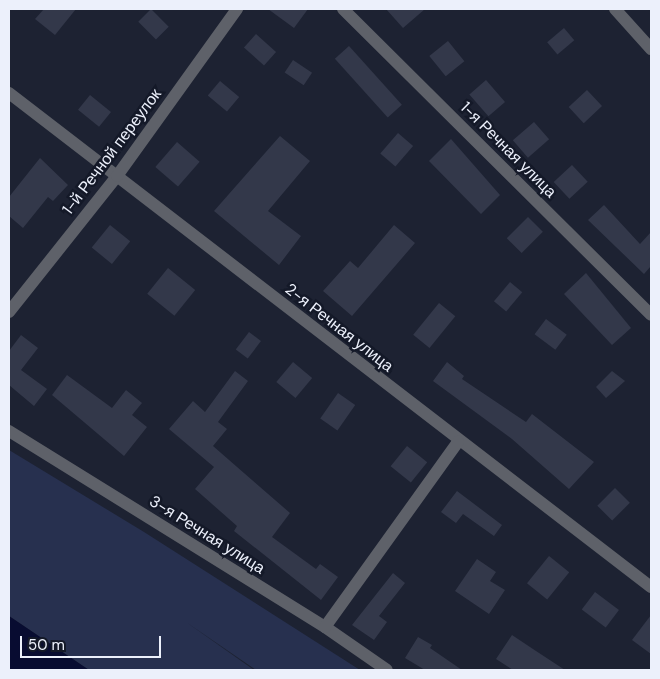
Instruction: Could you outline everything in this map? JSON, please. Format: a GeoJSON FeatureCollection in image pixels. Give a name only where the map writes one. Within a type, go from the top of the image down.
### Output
{"type":"FeatureCollection","features":[{"type":"Feature","properties":{"kind":"street","name":"1-й Речной переулок"},"geometry":{"type":"LineString","coordinates":[[9,312],[117,176],[238,9]]}},
{"type":"Feature","properties":{"kind":"street","name":"1-я Речная улица"},"geometry":{"type":"LineString","coordinates":[[343,9],[651,314]]}},
{"type":"Feature","properties":{"kind":"street"},"geometry":{"type":"LineString","coordinates":[[615,9],[651,48]]}},
{"type":"Feature","properties":{"kind":"street","name":"2-я Речная улица"},"geometry":{"type":"LineString","coordinates":[[9,93],[458,442],[651,586]]}},
{"type":"Feature","properties":{"kind":"street","name":"3-я Речная улица"},"geometry":{"type":"LineString","coordinates":[[9,431],[325,627],[387,670]]}},
{"type":"Feature","properties":{"kind":"street"},"geometry":{"type":"LineString","coordinates":[[325,627],[458,442]]}},
{"type":"Feature","properties":{"kind":"shaded area"},"geometry":{"type":"Polygon","coordinates":[[[9,450],[144,532],[360,670],[256,670],[186,622],[254,670],[89,670],[9,616],[9,450]]]}},
{"type":"Feature","properties":{"kind":"shaded area"},"geometry":{"type":"Polygon","coordinates":[[[9,616],[89,670],[9,670],[9,616]]]}},
{"type":"Feature","properties":{"kind":"building"},"geometry":{"type":"Polygon","coordinates":[[[44,9],[76,9],[55,35],[35,19],[44,9]]]}},
{"type":"Feature","properties":{"kind":"building"},"geometry":{"type":"Polygon","coordinates":[[[151,9],[169,27],[156,39],[138,22],[151,9]]]}},
{"type":"Feature","properties":{"kind":"building"},"geometry":{"type":"Polygon","coordinates":[[[268,9],[308,9],[294,28],[268,9]]]}},
{"type":"Feature","properties":{"kind":"building"},"geometry":{"type":"Polygon","coordinates":[[[386,9],[425,9],[403,28],[386,9]]]}},
{"type":"Feature","properties":{"kind":"building"},"geometry":{"type":"Polygon","coordinates":[[[564,28],[574,40],[557,54],[547,42],[564,28]]]}},
{"type":"Feature","properties":{"kind":"building"},"geometry":{"type":"Polygon","coordinates":[[[256,34],[276,52],[264,65],[244,47],[256,34]]]}},
{"type":"Feature","properties":{"kind":"building"},"geometry":{"type":"Polygon","coordinates":[[[448,41],[464,61],[446,76],[429,56],[448,41]]]}},
{"type":"Feature","properties":{"kind":"building"},"geometry":{"type":"Polygon","coordinates":[[[349,46],[402,105],[388,117],[335,59],[349,46]]]}},
{"type":"Feature","properties":{"kind":"building"},"geometry":{"type":"Polygon","coordinates":[[[293,60],[312,73],[304,85],[285,72],[293,60]]]}},
{"type":"Feature","properties":{"kind":"building"},"geometry":{"type":"Polygon","coordinates":[[[486,80],[505,102],[488,116],[469,94],[486,80]]]}},
{"type":"Feature","properties":{"kind":"building"},"geometry":{"type":"Polygon","coordinates":[[[220,81],[239,97],[227,112],[208,96],[220,81]]]}},
{"type":"Feature","properties":{"kind":"building"},"geometry":{"type":"Polygon","coordinates":[[[587,90],[602,106],[584,123],[569,107],[587,90]]]}},
{"type":"Feature","properties":{"kind":"building"},"geometry":{"type":"Polygon","coordinates":[[[90,95],[111,112],[99,127],[78,110],[90,95]]]}},
{"type":"Feature","properties":{"kind":"building"},"geometry":{"type":"Polygon","coordinates":[[[534,122],[549,139],[528,158],[513,140],[534,122]]]}},
{"type":"Feature","properties":{"kind":"building"},"geometry":{"type":"Polygon","coordinates":[[[398,133],[413,146],[395,166],[380,153],[398,133]]]}},
{"type":"Feature","properties":{"kind":"building"},"geometry":{"type":"Polygon","coordinates":[[[280,136],[310,161],[268,211],[301,236],[279,265],[214,211],[280,136]]]}},
{"type":"Feature","properties":{"kind":"building"},"geometry":{"type":"Polygon","coordinates":[[[451,139],[500,195],[481,214],[429,161],[451,139]]]}},
{"type":"Feature","properties":{"kind":"building"},"geometry":{"type":"Polygon","coordinates":[[[177,142],[200,162],[178,187],[155,167],[177,142]]]}},
{"type":"Feature","properties":{"kind":"building"},"geometry":{"type":"Polygon","coordinates":[[[40,158],[68,185],[53,201],[48,197],[23,228],[9,216],[9,197],[40,158]]]}},
{"type":"Feature","properties":{"kind":"building"},"geometry":{"type":"Polygon","coordinates":[[[572,165],[588,182],[569,199],[554,182],[572,165]]]}},
{"type":"Feature","properties":{"kind":"building"},"geometry":{"type":"Polygon","coordinates":[[[604,205],[640,244],[651,232],[651,266],[644,274],[588,220],[604,205]]]}},
{"type":"Feature","properties":{"kind":"building"},"geometry":{"type":"Polygon","coordinates":[[[528,217],[543,232],[522,253],[507,238],[528,217]]]}},
{"type":"Feature","properties":{"kind":"building"},"geometry":{"type":"Polygon","coordinates":[[[110,225],[130,241],[112,264],[92,248],[110,225]]]}},
{"type":"Feature","properties":{"kind":"building"},"geometry":{"type":"Polygon","coordinates":[[[394,225],[415,243],[352,316],[323,291],[350,261],[358,268],[394,225]]]}},
{"type":"Feature","properties":{"kind":"building"},"geometry":{"type":"Polygon","coordinates":[[[168,268],[195,290],[174,316],[147,294],[168,268]]]}},
{"type":"Feature","properties":{"kind":"building"},"geometry":{"type":"Polygon","coordinates":[[[586,273],[631,328],[612,345],[564,294],[586,273]]]}},
{"type":"Feature","properties":{"kind":"building"},"geometry":{"type":"Polygon","coordinates":[[[510,282],[522,292],[506,311],[494,301],[510,282]]]}},
{"type":"Feature","properties":{"kind":"building"},"geometry":{"type":"Polygon","coordinates":[[[439,303],[455,316],[430,348],[413,335],[439,303]]]}},
{"type":"Feature","properties":{"kind":"building"},"geometry":{"type":"Polygon","coordinates":[[[546,319],[567,335],[555,350],[535,334],[546,319]]]}},
{"type":"Feature","properties":{"kind":"building"},"geometry":{"type":"Polygon","coordinates":[[[249,332],[261,341],[248,359],[236,350],[249,332]]]}},
{"type":"Feature","properties":{"kind":"building"},"geometry":{"type":"Polygon","coordinates":[[[21,335],[38,348],[21,370],[47,389],[34,406],[9,385],[9,351],[21,335]]]}},
{"type":"Feature","properties":{"kind":"building"},"geometry":{"type":"Polygon","coordinates":[[[293,362],[312,378],[295,398],[276,382],[293,362]]]}},
{"type":"Feature","properties":{"kind":"building"},"geometry":{"type":"Polygon","coordinates":[[[447,362],[464,376],[462,379],[526,422],[532,414],[594,462],[569,489],[512,439],[433,381],[447,362]]]}},
{"type":"Feature","properties":{"kind":"building"},"geometry":{"type":"Polygon","coordinates":[[[235,371],[248,381],[218,422],[227,429],[213,446],[290,513],[272,537],[316,569],[320,564],[338,577],[321,600],[234,531],[237,526],[195,489],[214,467],[169,429],[193,401],[205,412],[235,371]]]}},
{"type":"Feature","properties":{"kind":"building"},"geometry":{"type":"Polygon","coordinates":[[[612,371],[625,381],[606,398],[596,387],[612,371]]]}},
{"type":"Feature","properties":{"kind":"building"},"geometry":{"type":"Polygon","coordinates":[[[67,375],[112,408],[126,390],[142,403],[132,415],[147,427],[124,456],[52,395],[67,375]]]}},
{"type":"Feature","properties":{"kind":"building"},"geometry":{"type":"Polygon","coordinates":[[[338,393],[355,405],[337,430],[320,418],[338,393]]]}},
{"type":"Feature","properties":{"kind":"building"},"geometry":{"type":"Polygon","coordinates":[[[407,446],[427,462],[411,483],[391,466],[407,446]]]}},
{"type":"Feature","properties":{"kind":"building"},"geometry":{"type":"Polygon","coordinates":[[[615,488],[630,503],[612,521],[597,506],[615,488]]]}},
{"type":"Feature","properties":{"kind":"building"},"geometry":{"type":"Polygon","coordinates":[[[457,491],[502,525],[494,536],[463,514],[456,523],[441,512],[457,491]]]}},
{"type":"Feature","properties":{"kind":"building"},"geometry":{"type":"Polygon","coordinates":[[[549,556],[569,572],[547,600],[527,583],[549,556]]]}},
{"type":"Feature","properties":{"kind":"building"},"geometry":{"type":"Polygon","coordinates":[[[477,559],[496,572],[490,581],[505,590],[489,614],[455,591],[477,559]]]}},
{"type":"Feature","properties":{"kind":"building"},"geometry":{"type":"Polygon","coordinates":[[[393,573],[405,583],[379,616],[387,622],[374,640],[352,625],[393,573]]]}},
{"type":"Feature","properties":{"kind":"building"},"geometry":{"type":"Polygon","coordinates":[[[595,592],[619,610],[606,628],[582,610],[595,592]]]}},
{"type":"Feature","properties":{"kind":"building"},"geometry":{"type":"Polygon","coordinates":[[[651,615],[651,654],[632,640],[651,615]]]}},
{"type":"Feature","properties":{"kind":"building"},"geometry":{"type":"Polygon","coordinates":[[[512,635],[565,670],[513,670],[496,659],[512,635]]]}},
{"type":"Feature","properties":{"kind":"building"},"geometry":{"type":"Polygon","coordinates":[[[418,637],[432,645],[430,648],[462,670],[425,670],[405,658],[418,637]]]}}]}
